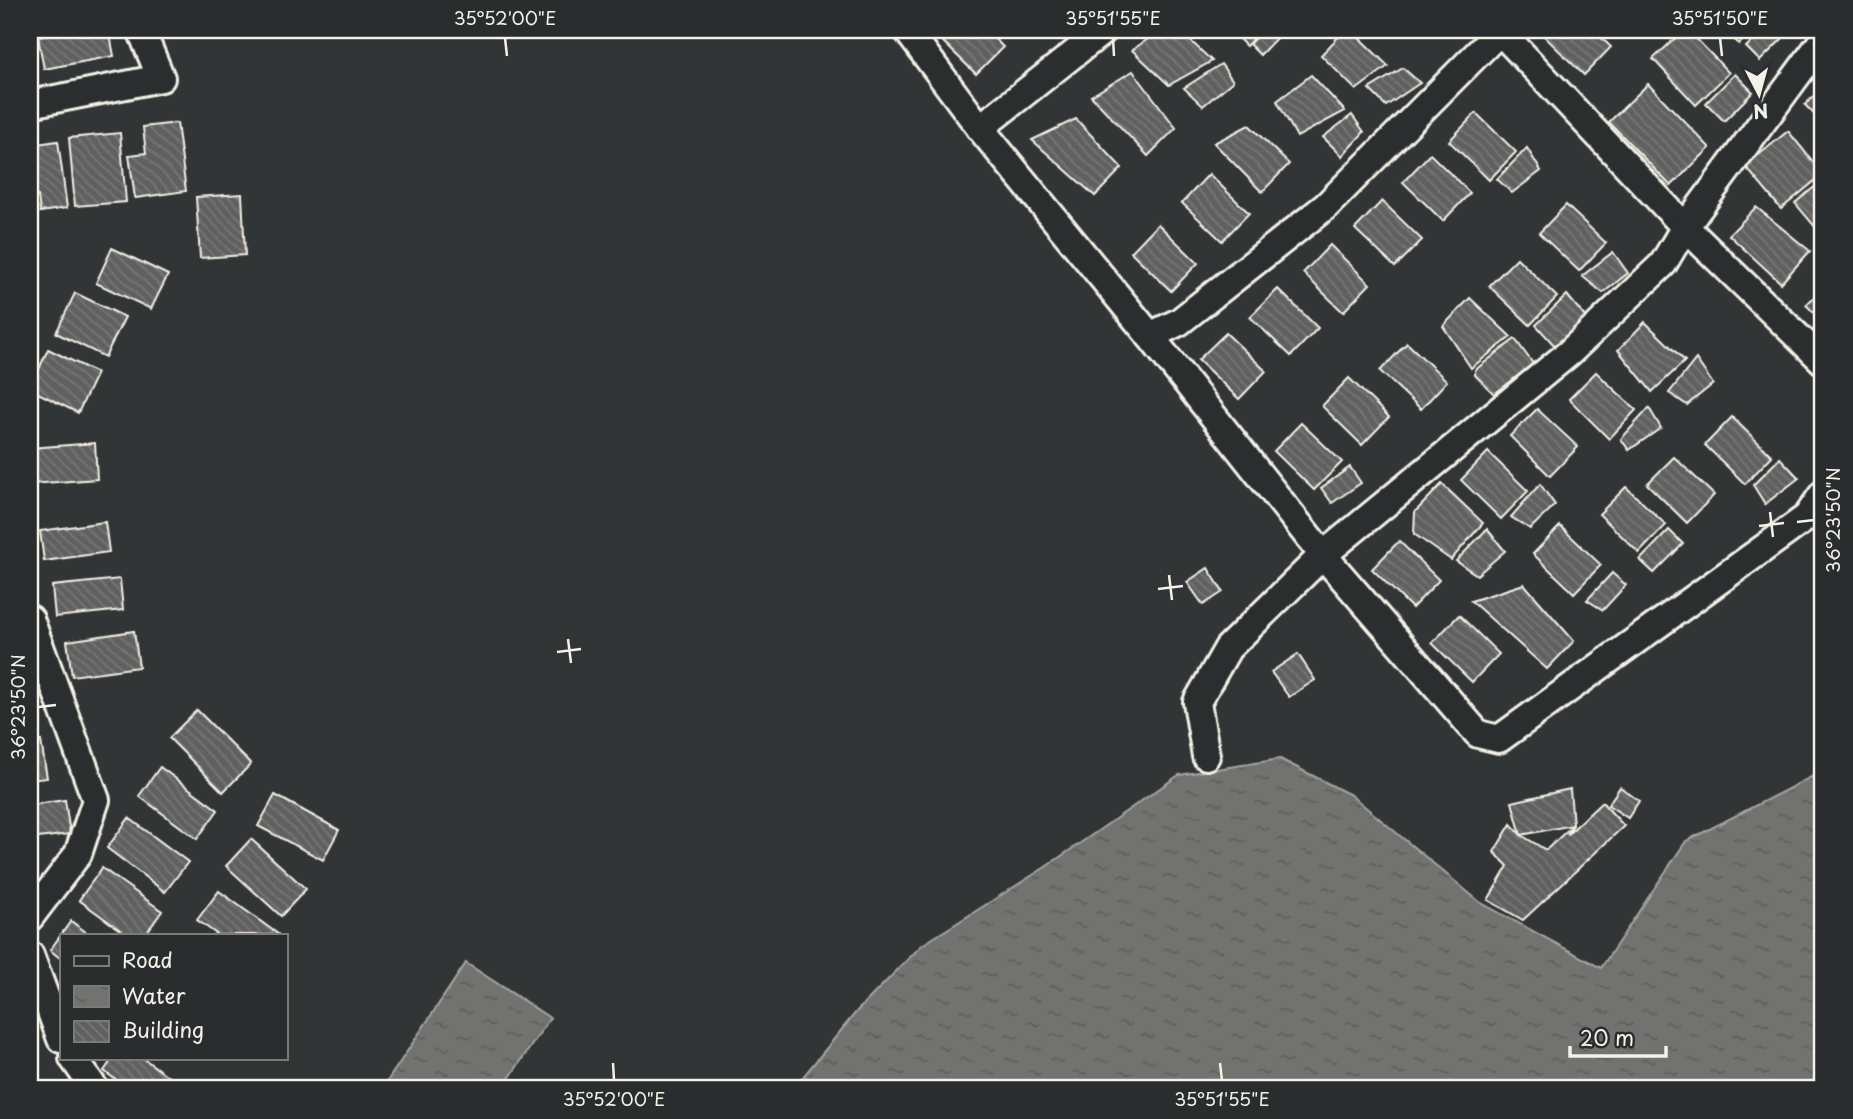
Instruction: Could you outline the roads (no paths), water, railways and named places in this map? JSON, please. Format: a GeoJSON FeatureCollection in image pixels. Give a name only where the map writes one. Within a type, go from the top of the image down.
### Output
{"type":"FeatureCollection","features":[{"type":"Feature","properties":{"kind":"street"},"geometry":{"type":"LineString","coordinates":[[30,104],[161,78],[141,30]]}},
{"type":"Feature","properties":{"kind":"street"},"geometry":{"type":"LineString","coordinates":[[907,30],[980,128],[1150,336],[1323,555],[1478,734],[1499,739],[1807,517],[1823,494]]}},
{"type":"Feature","properties":{"kind":"street"},"geometry":{"type":"LineString","coordinates":[[980,128],[1104,30]]}},
{"type":"Feature","properties":{"kind":"street"},"geometry":{"type":"LineString","coordinates":[[1150,336],[1179,322],[1326,206],[1500,30],[1685,227],[1823,361]]}},
{"type":"Feature","properties":{"kind":"street"},"geometry":{"type":"LineString","coordinates":[[1206,756],[1197,702],[1228,648],[1323,555],[1569,354],[1663,264],[1685,227],[1823,40]]}},
{"type":"Feature","properties":{"kind":"street"},"geometry":{"type":"LineString","coordinates":[[30,619],[96,800],[78,854],[30,917]]}},
{"type":"Feature","properties":{"kind":"street"},"geometry":{"type":"LineString","coordinates":[[30,955],[60,1036]]}},
{"type":"Feature","properties":{"kind":"street"},"geometry":{"type":"LineString","coordinates":[[75,1060],[96,1089]]}},
{"type":"Feature","properties":{"kind":"water"},"geometry":{"type":"Polygon","coordinates":[[[1280,759],[1351,795],[1481,903],[1601,968],[1686,841],[1823,771],[1823,1089],[793,1089],[857,1011],[922,945],[1044,868],[1179,775],[1280,759]]]}},
{"type":"Feature","properties":{"kind":"water"},"geometry":{"type":"Polygon","coordinates":[[[466,963],[550,1018],[502,1089],[382,1089],[466,963]]]}}]}
